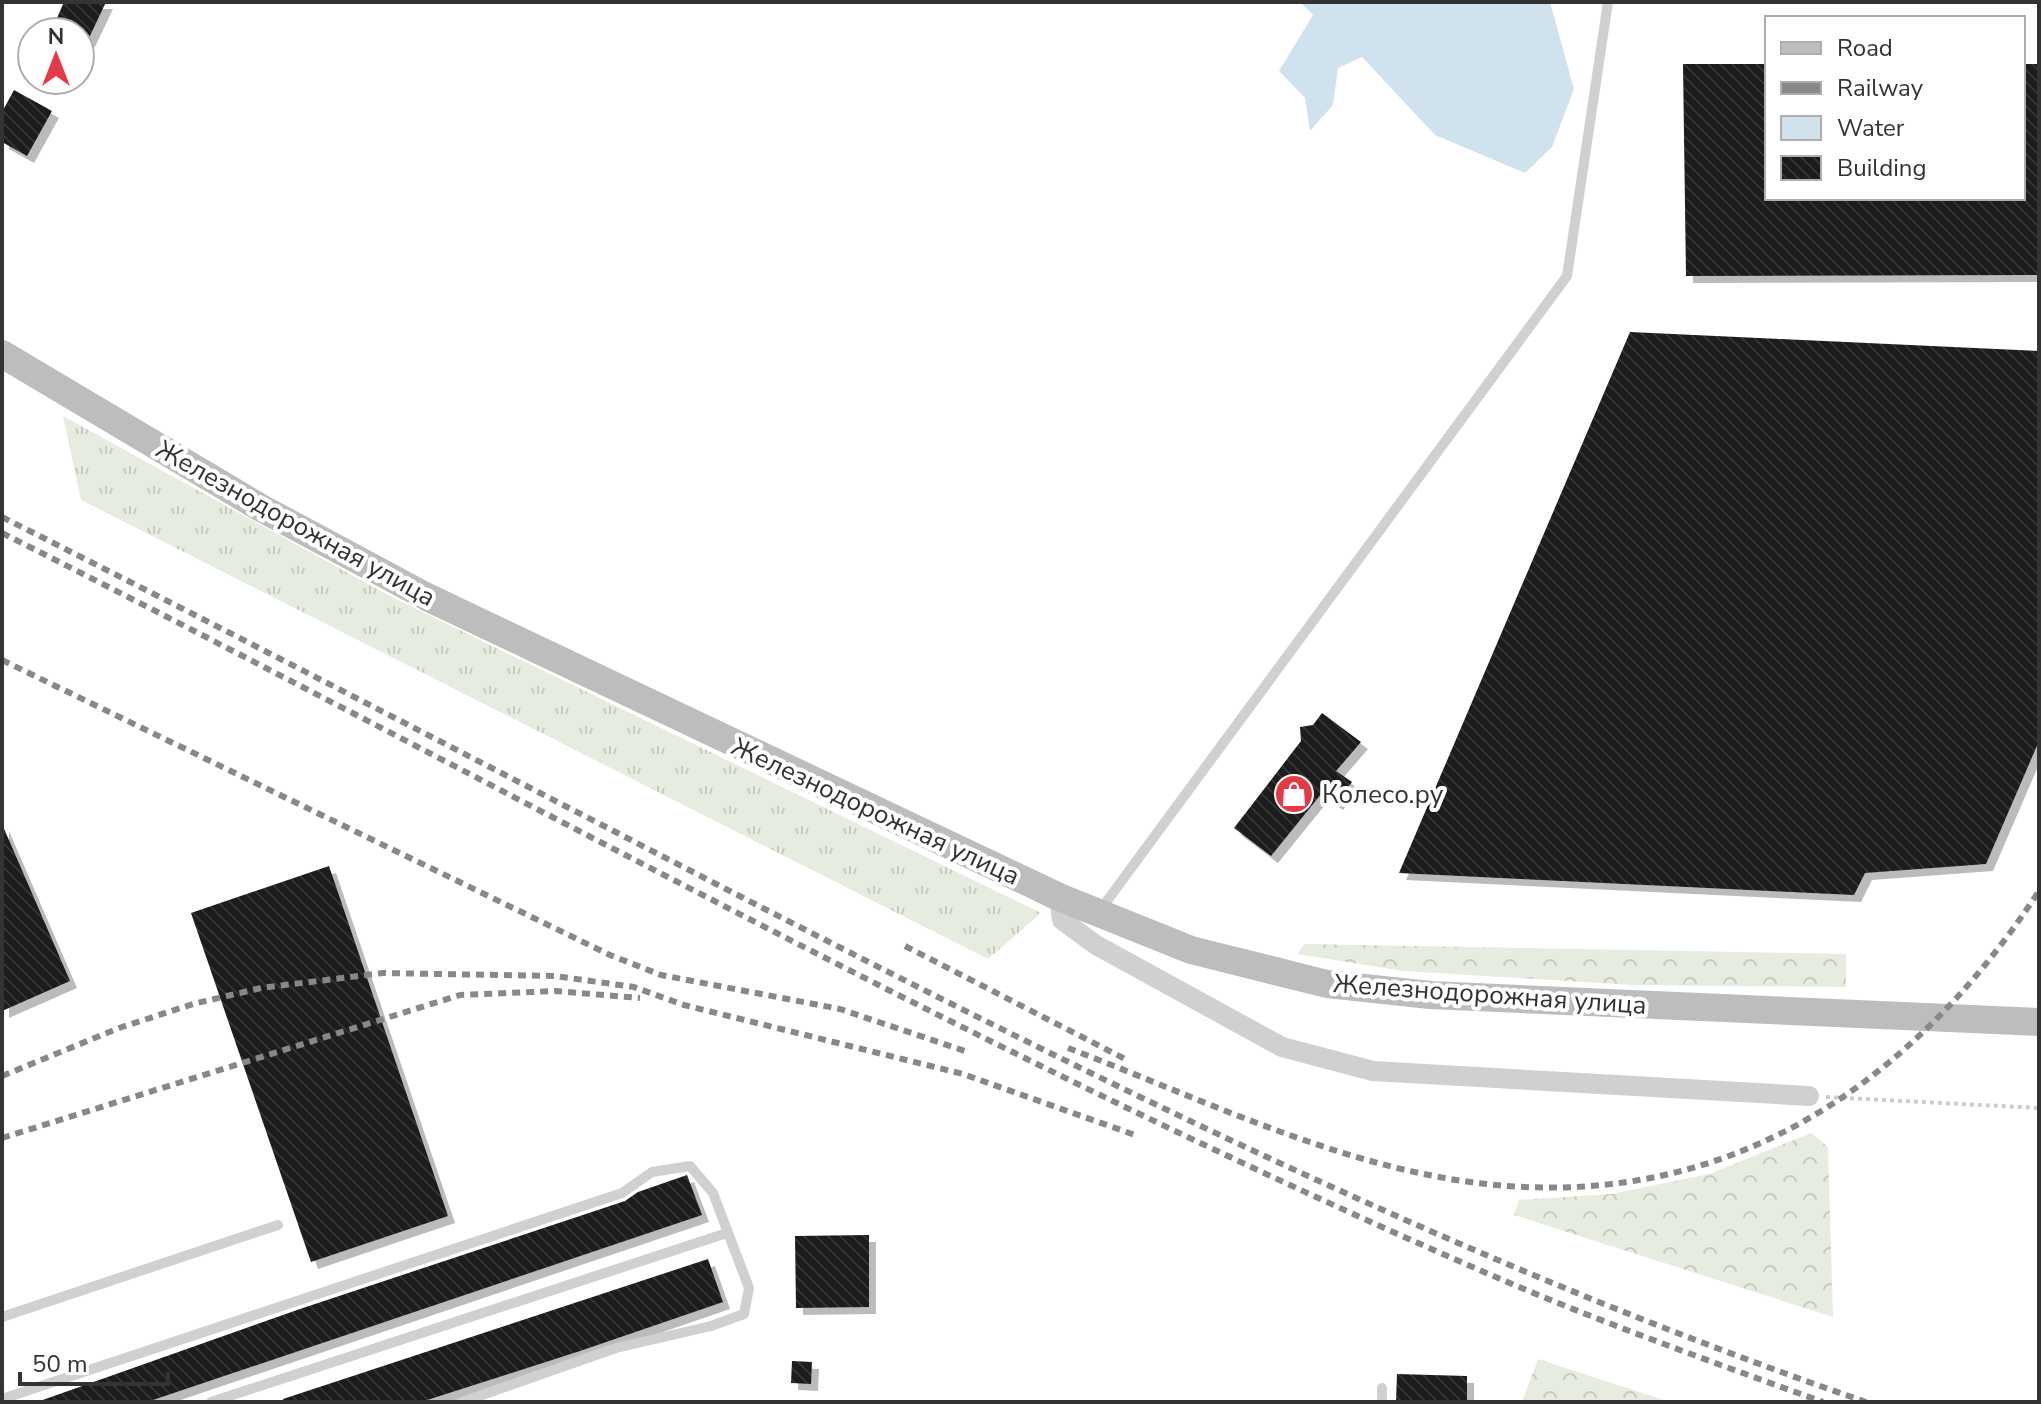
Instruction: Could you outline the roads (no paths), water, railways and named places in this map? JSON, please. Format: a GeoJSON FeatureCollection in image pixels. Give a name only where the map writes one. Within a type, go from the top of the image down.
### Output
{"type":"FeatureCollection","features":[{"type":"Feature","properties":{"kind":"main road","name":"Железнодорожная улица"},"geometry":{"type":"LineString","coordinates":[[2,354],[261,508],[427,597],[1059,897],[1205,954],[1327,984],[1430,995],[2039,1022]]}},
{"type":"Feature","properties":{"kind":"street"},"geometry":{"type":"LineString","coordinates":[[1059,897],[1062,920],[1096,945],[1282,1047],[1373,1071],[1809,1096]]}},
{"type":"Feature","properties":{"kind":"lane"},"geometry":{"type":"LineString","coordinates":[[1098,914],[1567,276],[1608,2]]}},
{"type":"Feature","properties":{"kind":"lane"},"geometry":{"type":"LineString","coordinates":[[2,1399],[622,1193],[652,1172],[690,1166],[713,1193],[749,1288],[744,1314],[711,1326],[616,1348],[462,1402]]}},
{"type":"Feature","properties":{"kind":"lane"},"geometry":{"type":"LineString","coordinates":[[2,1317],[278,1225]]}},
{"type":"Feature","properties":{"kind":"lane"},"geometry":{"type":"LineString","coordinates":[[211,1402],[727,1233]]}},
{"type":"Feature","properties":{"kind":"lane"},"geometry":{"type":"LineString","coordinates":[[1382,1388],[1382,1402]]}},
{"type":"Feature","properties":{"kind":"water"},"geometry":{"type":"Polygon","coordinates":[[[1300,2],[1550,2],[1574,89],[1552,147],[1525,173],[1435,135],[1362,57],[1338,68],[1333,105],[1310,131],[1305,98],[1279,71],[1313,15],[1300,2]]]}},
{"type":"Feature","properties":{"kind":"railway"},"geometry":{"type":"LineString","coordinates":[[2,517],[796,925],[1190,1121],[1455,1242],[1727,1352],[1866,1402]]}},
{"type":"Feature","properties":{"kind":"railway"},"geometry":{"type":"LineString","coordinates":[[2,533],[741,915],[1113,1101],[1491,1275],[1698,1357],[1823,1402]]}},
{"type":"Feature","properties":{"kind":"railway"},"geometry":{"type":"LineString","coordinates":[[2,660],[610,955],[661,975],[840,1009],[968,1052]]}},
{"type":"Feature","properties":{"kind":"railway"},"geometry":{"type":"LineString","coordinates":[[1068,1048],[1295,1137],[1388,1166],[1434,1176],[1529,1187],[1619,1183],[1703,1165],[1782,1133],[1855,1089],[1922,1033],[1984,967],[2039,891]]}},
{"type":"Feature","properties":{"kind":"railway"},"geometry":{"type":"LineString","coordinates":[[905,946],[1129,1061]]}},
{"type":"Feature","properties":{"kind":"railway"},"geometry":{"type":"LineString","coordinates":[[2,1076],[119,1028],[193,1004],[261,988],[383,973],[555,976],[634,987],[684,1005],[963,1074],[1135,1135]]}},
{"type":"Feature","properties":{"kind":"railway"},"geometry":{"type":"LineString","coordinates":[[2,1138],[460,995],[555,991],[640,998]]}},
{"type":"Feature","properties":{"kind":"place","name":"Колесо.ру"},"geometry":{"type":"Point","coordinates":[1294,794]}}]}
